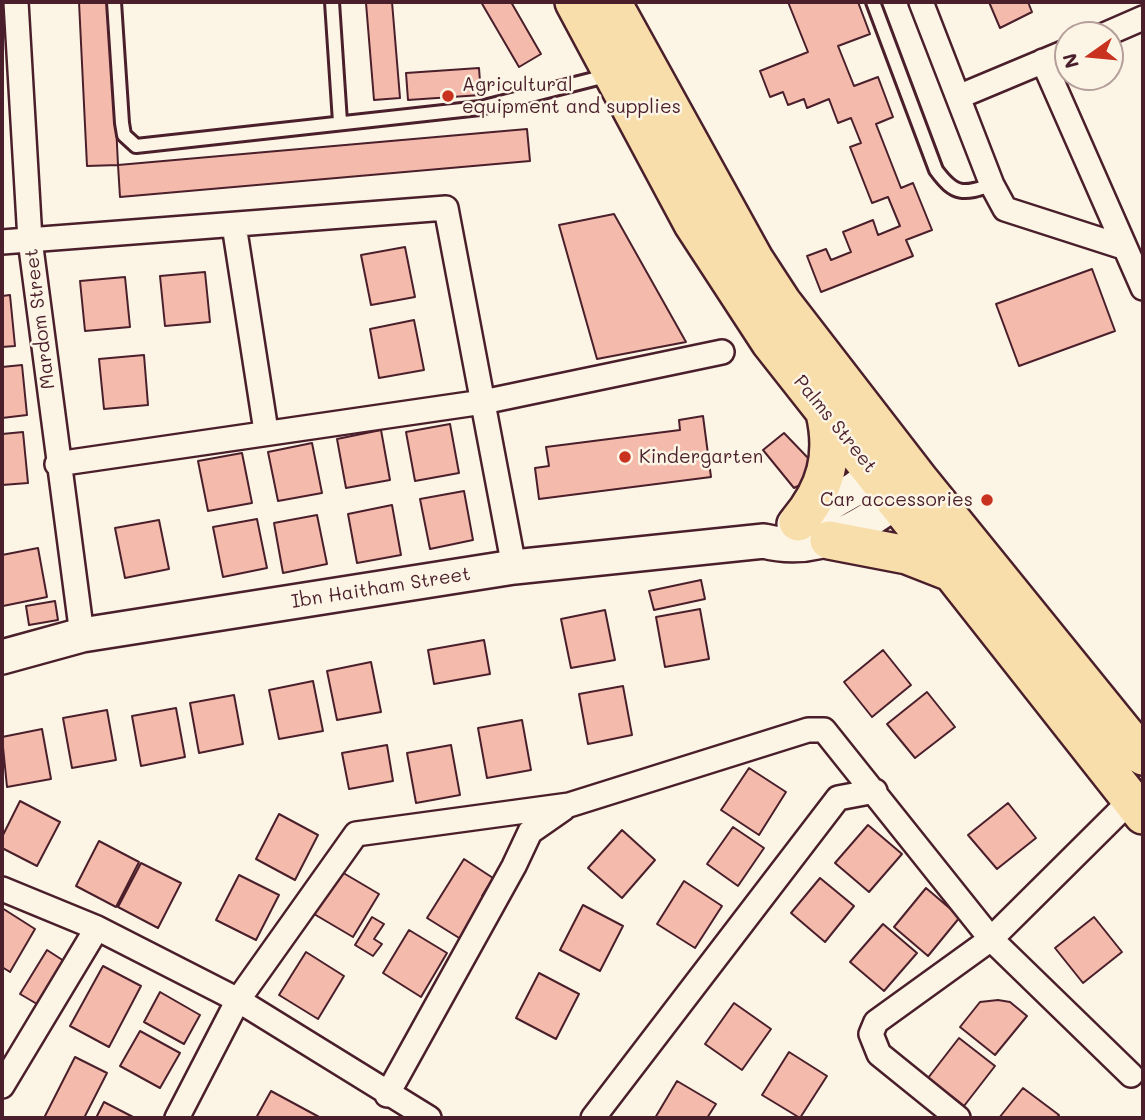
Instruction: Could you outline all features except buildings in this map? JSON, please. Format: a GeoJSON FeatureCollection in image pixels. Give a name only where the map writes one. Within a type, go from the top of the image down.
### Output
{"type":"FeatureCollection","features":[{"type":"Feature","properties":{"kind":"main road","name":"Palms Street"},"geometry":{"type":"LineString","coordinates":[[573,2],[693,224],[730,285],[825,413],[898,478],[1143,756]]}},
{"type":"Feature","properties":{"kind":"main road","name":"Palms Street"},"geometry":{"type":"LineString","coordinates":[[612,2],[754,258],[898,478],[954,573],[1138,807]]}},
{"type":"Feature","properties":{"kind":"main road"},"geometry":{"type":"LineString","coordinates":[[798,522],[811,507],[827,471],[830,442],[825,413]]}},
{"type":"Feature","properties":{"kind":"main road"},"geometry":{"type":"LineString","coordinates":[[764,541],[798,522],[898,478]]}},
{"type":"Feature","properties":{"kind":"main road"},"geometry":{"type":"LineString","coordinates":[[764,541],[795,546],[830,540],[850,531],[898,478]]}},
{"type":"Feature","properties":{"kind":"main road"},"geometry":{"type":"LineString","coordinates":[[830,540],[907,555],[954,573]]}},
{"type":"Feature","properties":{"kind":"main road","name":"Ibn Haitham Street"},"geometry":{"type":"LineString","coordinates":[[2,657],[82,635],[514,567],[764,541]]}},
{"type":"Feature","properties":{"kind":"street","name":"Mardom Street"},"geometry":{"type":"LineString","coordinates":[[16,2],[30,240],[57,464],[82,635]]}},
{"type":"Feature","properties":{"kind":"street"},"geometry":{"type":"LineString","coordinates":[[921,2],[1001,204],[1010,212],[1123,247]]}},
{"type":"Feature","properties":{"kind":"street"},"geometry":{"type":"LineString","coordinates":[[1124,26],[1143,18]]}},
{"type":"Feature","properties":{"kind":"street"},"geometry":{"type":"LineString","coordinates":[[958,97],[1054,57]]}},
{"type":"Feature","properties":{"kind":"street"},"geometry":{"type":"LineString","coordinates":[[1043,61],[1143,288]]}},
{"type":"Feature","properties":{"kind":"street"},"geometry":{"type":"LineString","coordinates":[[2,242],[446,208],[514,567]]}},
{"type":"Feature","properties":{"kind":"street"},"geometry":{"type":"LineString","coordinates":[[234,225],[266,431]]}},
{"type":"Feature","properties":{"kind":"street"},"geometry":{"type":"LineString","coordinates":[[57,464],[266,431],[483,402],[722,352]]}},
{"type":"Feature","properties":{"kind":"street"},"geometry":{"type":"LineString","coordinates":[[177,1118],[238,1000],[356,834],[569,805],[808,730],[824,730],[991,939],[1131,1075]]}},
{"type":"Feature","properties":{"kind":"street"},"geometry":{"type":"LineString","coordinates":[[593,1118],[838,798],[875,792]]}},
{"type":"Feature","properties":{"kind":"street"},"geometry":{"type":"LineString","coordinates":[[387,1095],[514,866],[530,832],[569,805]]}},
{"type":"Feature","properties":{"kind":"street"},"geometry":{"type":"LineString","coordinates":[[958,1118],[878,1054],[871,1034],[876,1022],[991,939],[1138,807]]}},
{"type":"Feature","properties":{"kind":"street"},"geometry":{"type":"LineString","coordinates":[[2,889],[97,928],[238,1000],[387,1095],[429,1118]]}},
{"type":"Feature","properties":{"kind":"street"},"geometry":{"type":"LineString","coordinates":[[2,1086],[11,1050],[97,928]]}},
{"type":"Feature","properties":{"kind":"lane"},"geometry":{"type":"LineString","coordinates":[[114,2],[121,123],[130,143],[136,146],[480,108],[611,75]]}},
{"type":"Feature","properties":{"kind":"lane"},"geometry":{"type":"LineString","coordinates":[[332,2],[340,122]]}},
{"type":"Feature","properties":{"kind":"lane"},"geometry":{"type":"LineString","coordinates":[[873,2],[936,170],[948,187],[965,193],[992,185]]}},
{"type":"Feature","properties":{"kind":"place","name":"Agricultural equipment and supplies"},"geometry":{"type":"Point","coordinates":[448,96]}},
{"type":"Feature","properties":{"kind":"place","name":"Kindergarten"},"geometry":{"type":"Point","coordinates":[625,457]}},
{"type":"Feature","properties":{"kind":"place","name":"Car accessories"},"geometry":{"type":"Point","coordinates":[987,500]}}]}
